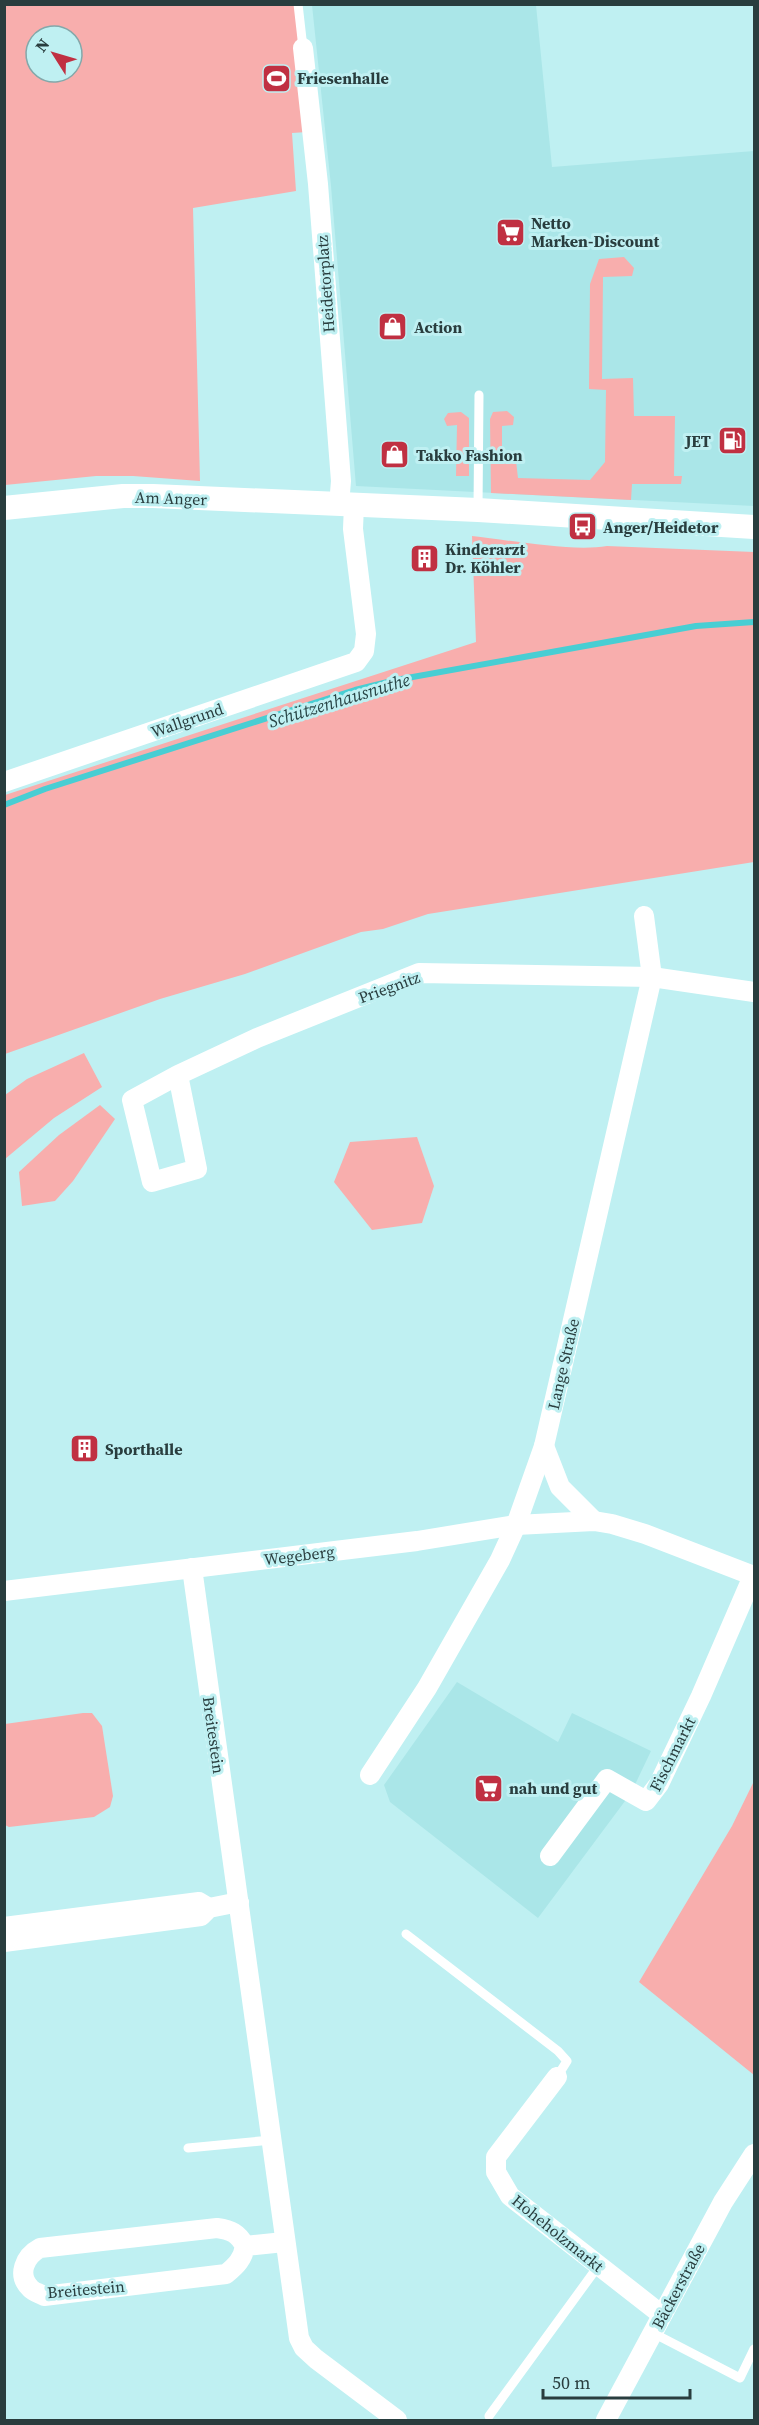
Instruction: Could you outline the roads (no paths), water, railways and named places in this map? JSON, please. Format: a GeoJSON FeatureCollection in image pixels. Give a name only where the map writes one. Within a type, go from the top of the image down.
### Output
{"type":"FeatureCollection","features":[{"type":"Feature","properties":{"kind":"street","name":"Heidetorplatz"},"geometry":{"type":"LineString","coordinates":[[303,48],[318,184],[340,465],[346,505],[353,529],[366,634],[364,651]]}},
{"type":"Feature","properties":{"kind":"street","name":"Am Anger"},"geometry":{"type":"LineString","coordinates":[[4,508],[123,496],[346,505]]}},
{"type":"Feature","properties":{"kind":"street"},"geometry":{"type":"LineString","coordinates":[[346,505],[478,510],[754,527]]}},
{"type":"Feature","properties":{"kind":"street","name":"Wallgrund"},"geometry":{"type":"LineString","coordinates":[[4,782],[356,662],[364,651]]}},
{"type":"Feature","properties":{"kind":"street","name":"Lange Straße"},"geometry":{"type":"LineString","coordinates":[[370,1775],[427,1688],[471,1613],[516,1525],[544,1446],[652,976],[644,916]]}},
{"type":"Feature","properties":{"kind":"street","name":"Priegnitz"},"geometry":{"type":"LineString","coordinates":[[178,1075],[197,1169],[152,1182],[132,1100],[178,1075],[257,1038],[419,973],[652,976],[754,992]]}},
{"type":"Feature","properties":{"kind":"street"},"geometry":{"type":"LineString","coordinates":[[544,1446],[560,1487],[594,1521]]}},
{"type":"Feature","properties":{"kind":"street","name":"Wegeberg"},"geometry":{"type":"LineString","coordinates":[[4,1591],[417,1541],[516,1525],[594,1521],[645,1534],[754,1576]]}},
{"type":"Feature","properties":{"kind":"street","name":"Breitestein"},"geometry":{"type":"LineString","coordinates":[[192,1568],[299,2337],[304,2348],[397,2421]]}},
{"type":"Feature","properties":{"kind":"street","name":"Fischmarkt"},"geometry":{"type":"LineString","coordinates":[[550,1856],[607,1779],[646,1802],[659,1784],[754,1576]]}},
{"type":"Feature","properties":{"kind":"street"},"geometry":{"type":"LineString","coordinates":[[4,1927],[199,1902],[209,1908]]}},
{"type":"Feature","properties":{"kind":"street"},"geometry":{"type":"LineString","coordinates":[[4,1941],[201,1916],[209,1908],[238,1902]]}},
{"type":"Feature","properties":{"kind":"street","name":"Hoheholzmarkt"},"geometry":{"type":"LineString","coordinates":[[556,2077],[496,2157],[495,2172],[510,2196],[662,2315]]}},
{"type":"Feature","properties":{"kind":"street","name":"Bäckerstraße"},"geometry":{"type":"LineString","coordinates":[[606,2421],[723,2202],[754,2154]]}},
{"type":"Feature","properties":{"kind":"street","name":"Breitestein"},"geometry":{"type":"LineString","coordinates":[[217,2228],[230,2230],[239,2236],[245,2246],[236,2266],[226,2274],[45,2296],[31,2289],[24,2278],[23,2267],[30,2254],[40,2248],[217,2228]]}},
{"type":"Feature","properties":{"kind":"street"},"geometry":{"type":"LineString","coordinates":[[245,2246],[284,2242]]}},
{"type":"Feature","properties":{"kind":"lane"},"geometry":{"type":"LineString","coordinates":[[298,4],[303,48]]}},
{"type":"Feature","properties":{"kind":"lane"},"geometry":{"type":"LineString","coordinates":[[478,510],[479,394]]}},
{"type":"Feature","properties":{"kind":"lane"},"geometry":{"type":"LineString","coordinates":[[406,1934],[558,2051],[567,2061],[556,2077]]}},
{"type":"Feature","properties":{"kind":"lane"},"geometry":{"type":"LineString","coordinates":[[188,2148],[271,2140]]}},
{"type":"Feature","properties":{"kind":"lane"},"geometry":{"type":"LineString","coordinates":[[489,2416],[598,2265]]}},
{"type":"Feature","properties":{"kind":"lane"},"geometry":{"type":"LineString","coordinates":[[653,2333],[740,2378],[754,2349]]}},
{"type":"Feature","properties":{"kind":"waterway","name":"Schützenhausnuthe"},"geometry":{"type":"LineString","coordinates":[[4,805],[45,789],[355,690],[396,680],[696,626],[754,622]]}},
{"type":"Feature","properties":{"kind":"place","name":"Friesenhalle"},"geometry":{"type":"Point","coordinates":[276,78]}},
{"type":"Feature","properties":{"kind":"place","name":"Netto Marken-Discount"},"geometry":{"type":"Point","coordinates":[510,232]}},
{"type":"Feature","properties":{"kind":"place","name":"Action"},"geometry":{"type":"Point","coordinates":[393,327]}},
{"type":"Feature","properties":{"kind":"place","name":"JET"},"geometry":{"type":"Point","coordinates":[732,441]}},
{"type":"Feature","properties":{"kind":"place","name":"Takko Fashion"},"geometry":{"type":"Point","coordinates":[395,455]}},
{"type":"Feature","properties":{"kind":"place","name":"Anger/Heidetor"},"geometry":{"type":"Point","coordinates":[582,527]}},
{"type":"Feature","properties":{"kind":"place","name":"Kinderarzt Dr. Köhler"},"geometry":{"type":"Point","coordinates":[424,558]}},
{"type":"Feature","properties":{"kind":"place","name":"Sporthalle"},"geometry":{"type":"Point","coordinates":[84,1449]}},
{"type":"Feature","properties":{"kind":"place","name":"nah und gut"},"geometry":{"type":"Point","coordinates":[488,1788]}}]}
